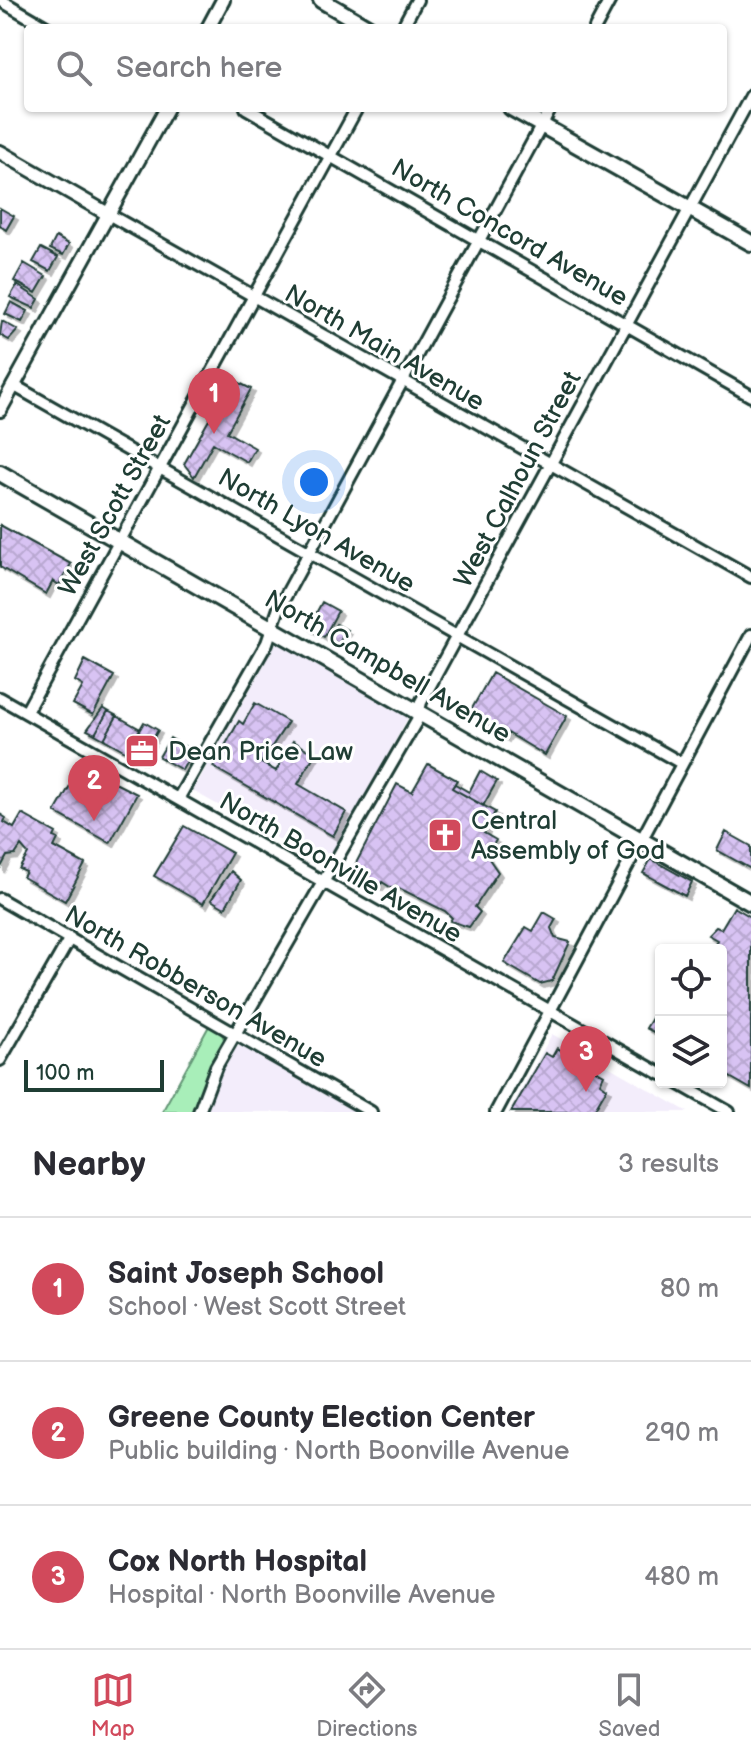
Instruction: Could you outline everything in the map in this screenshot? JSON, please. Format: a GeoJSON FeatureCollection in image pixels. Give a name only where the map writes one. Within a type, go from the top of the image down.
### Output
{"type":"FeatureCollection","features":[{"type":"Feature","properties":{"kind":"main road"},"geometry":{"type":"LineString","coordinates":[[321,0],[362,24]]}},
{"type":"Feature","properties":{"kind":"main road"},"geometry":{"type":"LineString","coordinates":[[518,112],[751,243]]}},
{"type":"Feature","properties":{"kind":"main road","name":"North Campbell Avenue"},"geometry":{"type":"LineString","coordinates":[[0,473],[122,539],[751,903]]}},
{"type":"Feature","properties":{"kind":"street"},"geometry":{"type":"LineString","coordinates":[[0,0],[41,24]]}},
{"type":"Feature","properties":{"kind":"street"},"geometry":{"type":"LineString","coordinates":[[210,24],[223,0]]}},
{"type":"Feature","properties":{"kind":"street"},"geometry":{"type":"LineString","coordinates":[[404,24],[417,0]]}},
{"type":"Feature","properties":{"kind":"street"},"geometry":{"type":"LineString","coordinates":[[597,24],[610,0]]}},
{"type":"Feature","properties":{"kind":"street","name":"West Calhoun Street"},"geometry":{"type":"LineString","coordinates":[[199,1112],[213,1073],[419,712],[549,465],[751,96]]}},
{"type":"Feature","properties":{"kind":"street"},"geometry":{"type":"LineString","coordinates":[[0,410],[165,112]]}},
{"type":"Feature","properties":{"kind":"street","name":"North Concord Avenue"},"geometry":{"type":"LineString","coordinates":[[253,112],[751,396]]}},
{"type":"Feature","properties":{"kind":"street","name":"West Scott Street"},"geometry":{"type":"LineString","coordinates":[[26,712],[355,112]]}},
{"type":"Feature","properties":{"kind":"street"},"geometry":{"type":"LineString","coordinates":[[178,799],[267,643],[279,608],[549,112]]}},
{"type":"Feature","properties":{"kind":"street","name":"North Main Avenue"},"geometry":{"type":"LineString","coordinates":[[0,152],[751,577]]}},
{"type":"Feature","properties":{"kind":"street","name":"North Lyon Avenue"},"geometry":{"type":"LineString","coordinates":[[13,385],[310,550],[681,763]]}},
{"type":"Feature","properties":{"kind":"street"},"geometry":{"type":"LineString","coordinates":[[496,1112],[751,635]]}},
{"type":"Feature","properties":{"kind":"street","name":"North Boonville Avenue"},"geometry":{"type":"LineString","coordinates":[[0,698],[655,1071]]}},
{"type":"Feature","properties":{"kind":"street","name":"North Robberson Avenue"},"geometry":{"type":"LineString","coordinates":[[0,899],[371,1112]]}},
{"type":"Feature","properties":{"kind":"street"},"geometry":{"type":"LineString","coordinates":[[0,1060],[70,938]]}},
{"type":"Feature","properties":{"kind":"street"},"geometry":{"type":"LineString","coordinates":[[687,1088],[729,1112]]}},
{"type":"Feature","properties":{"kind":"shaded area"},"geometry":{"type":"Polygon","coordinates":[[[279,638],[409,715],[330,863],[325,865],[193,791],[279,638]]]}},
{"type":"Feature","properties":{"kind":"shaded area"},"geometry":{"type":"Polygon","coordinates":[[[552,1034],[688,1112],[509,1112],[552,1034]]]}},
{"type":"Feature","properties":{"kind":"shaded area"},"geometry":{"type":"Polygon","coordinates":[[[241,1045],[359,1112],[206,1112],[219,1076],[234,1049],[241,1045]]]}},
{"type":"Feature","properties":{"kind":"green space"},"geometry":{"type":"Polygon","coordinates":[[[209,1026],[222,1034],[225,1041],[205,1078],[192,1112],[162,1112],[209,1026]]]}},
{"type":"Feature","properties":{"kind":"building"},"geometry":{"type":"Polygon","coordinates":[[[0,208],[14,216],[6,230],[0,226],[0,208]]]}},
{"type":"Feature","properties":{"kind":"building"},"geometry":{"type":"Polygon","coordinates":[[[56,237],[69,244],[63,255],[50,249],[56,237]]]}},
{"type":"Feature","properties":{"kind":"building"},"geometry":{"type":"Polygon","coordinates":[[[41,248],[58,257],[50,271],[33,262],[41,248]]]}},
{"type":"Feature","properties":{"kind":"building"},"geometry":{"type":"Polygon","coordinates":[[[24,263],[46,276],[36,293],[14,281],[24,263]]]}},
{"type":"Feature","properties":{"kind":"building"},"geometry":{"type":"Polygon","coordinates":[[[17,285],[39,299],[34,308],[10,297],[17,285]]]}},
{"type":"Feature","properties":{"kind":"building"},"geometry":{"type":"Polygon","coordinates":[[[11,302],[28,311],[22,322],[5,314],[11,302]]]}},
{"type":"Feature","properties":{"kind":"building"},"geometry":{"type":"Polygon","coordinates":[[[2,321],[18,330],[9,340],[0,335],[2,321]]]}},
{"type":"Feature","properties":{"kind":"building"},"geometry":{"type":"Polygon","coordinates":[[[232,379],[251,389],[227,432],[255,448],[247,462],[213,443],[194,477],[184,464],[232,379]]]}},
{"type":"Feature","properties":{"kind":"building"},"geometry":{"type":"Polygon","coordinates":[[[0,525],[71,564],[59,585],[53,581],[46,594],[0,567],[0,525]]]}},
{"type":"Feature","properties":{"kind":"building"},"geometry":{"type":"Polygon","coordinates":[[[322,602],[338,611],[324,637],[308,628],[322,602]]]}},
{"type":"Feature","properties":{"kind":"building"},"geometry":{"type":"Polygon","coordinates":[[[336,624],[347,630],[338,644],[328,638],[336,624]]]}},
{"type":"Feature","properties":{"kind":"building"},"geometry":{"type":"Polygon","coordinates":[[[85,660],[114,676],[93,715],[73,704],[83,686],[75,681],[85,660]]]}},
{"type":"Feature","properties":{"kind":"building"},"geometry":{"type":"Polygon","coordinates":[[[492,673],[567,716],[545,755],[508,733],[505,738],[470,712],[492,673]]]}},
{"type":"Feature","properties":{"kind":"building"},"geometry":{"type":"Polygon","coordinates":[[[255,703],[288,722],[261,763],[276,771],[293,741],[315,754],[298,784],[346,812],[333,836],[213,767],[239,721],[243,724],[255,703]]]}},
{"type":"Feature","properties":{"kind":"building"},"geometry":{"type":"Polygon","coordinates":[[[103,708],[108,711],[95,734],[87,730],[103,708]]]}},
{"type":"Feature","properties":{"kind":"building"},"geometry":{"type":"Polygon","coordinates":[[[108,711],[117,716],[104,739],[95,734],[108,711]]]}},
{"type":"Feature","properties":{"kind":"building"},"geometry":{"type":"Polygon","coordinates":[[[117,716],[140,729],[127,752],[104,739],[117,716]]]}},
{"type":"Feature","properties":{"kind":"building"},"geometry":{"type":"Polygon","coordinates":[[[144,722],[158,730],[141,760],[127,752],[144,722]]]}},
{"type":"Feature","properties":{"kind":"building"},"geometry":{"type":"Polygon","coordinates":[[[170,738],[193,751],[182,770],[159,757],[170,738]]]}},
{"type":"Feature","properties":{"kind":"building"},"geometry":{"type":"Polygon","coordinates":[[[428,764],[457,780],[452,788],[495,812],[484,833],[496,840],[487,856],[498,872],[475,907],[480,912],[469,927],[450,921],[452,918],[445,911],[395,886],[393,889],[382,882],[379,887],[363,878],[365,873],[354,867],[397,784],[412,792],[428,764]]]}},
{"type":"Feature","properties":{"kind":"building"},"geometry":{"type":"Polygon","coordinates":[[[81,766],[137,794],[110,843],[55,812],[81,766]]]}},
{"type":"Feature","properties":{"kind":"building"},"geometry":{"type":"Polygon","coordinates":[[[480,771],[497,781],[483,806],[452,788],[455,784],[469,792],[480,771]]]}},
{"type":"Feature","properties":{"kind":"building"},"geometry":{"type":"Polygon","coordinates":[[[0,814],[6,818],[4,822],[14,828],[22,814],[56,833],[54,837],[58,839],[54,847],[85,864],[65,901],[23,877],[26,872],[19,869],[28,854],[21,846],[15,855],[7,856],[0,869],[0,814]]]}},
{"type":"Feature","properties":{"kind":"building"},"geometry":{"type":"Polygon","coordinates":[[[184,826],[232,853],[203,904],[154,876],[184,826]]]}},
{"type":"Feature","properties":{"kind":"building"},"geometry":{"type":"Polygon","coordinates":[[[726,832],[751,846],[751,869],[717,850],[726,832]]]}},
{"type":"Feature","properties":{"kind":"building"},"geometry":{"type":"Polygon","coordinates":[[[651,859],[692,882],[685,896],[643,873],[651,859]]]}},
{"type":"Feature","properties":{"kind":"building"},"geometry":{"type":"Polygon","coordinates":[[[231,871],[241,880],[225,908],[211,900],[231,871]]]}},
{"type":"Feature","properties":{"kind":"building"},"geometry":{"type":"Polygon","coordinates":[[[734,907],[751,917],[751,1089],[727,1075],[727,944],[715,944],[717,940],[708,935],[716,927],[721,929],[734,907]]]}},
{"type":"Feature","properties":{"kind":"building"},"geometry":{"type":"Polygon","coordinates":[[[544,912],[556,919],[551,928],[555,938],[570,942],[552,981],[540,984],[504,963],[526,927],[533,931],[544,912]]]}},
{"type":"Feature","properties":{"kind":"building"},"geometry":{"type":"Polygon","coordinates":[[[655,1013],[655,1033],[646,1028],[655,1013]]]}},
{"type":"Feature","properties":{"kind":"building"},"geometry":{"type":"Polygon","coordinates":[[[557,1048],[604,1075],[600,1083],[607,1088],[593,1112],[511,1112],[545,1053],[552,1057],[557,1048]]]}},
{"type":"Feature","properties":{"kind":"place","name":"Saint Joseph School"},"geometry":{"type":"Point","coordinates":[214,434]}},
{"type":"Feature","properties":{"kind":"place","name":"Dean Price Law"},"geometry":{"type":"Point","coordinates":[142,751]}},
{"type":"Feature","properties":{"kind":"place","name":"Greene County Election Center"},"geometry":{"type":"Point","coordinates":[94,821]}},
{"type":"Feature","properties":{"kind":"place","name":"Central Assembly of God"},"geometry":{"type":"Point","coordinates":[445,835]}},
{"type":"Feature","properties":{"kind":"place","name":"Cox North Hospital"},"geometry":{"type":"Point","coordinates":[586,1092]}}]}
